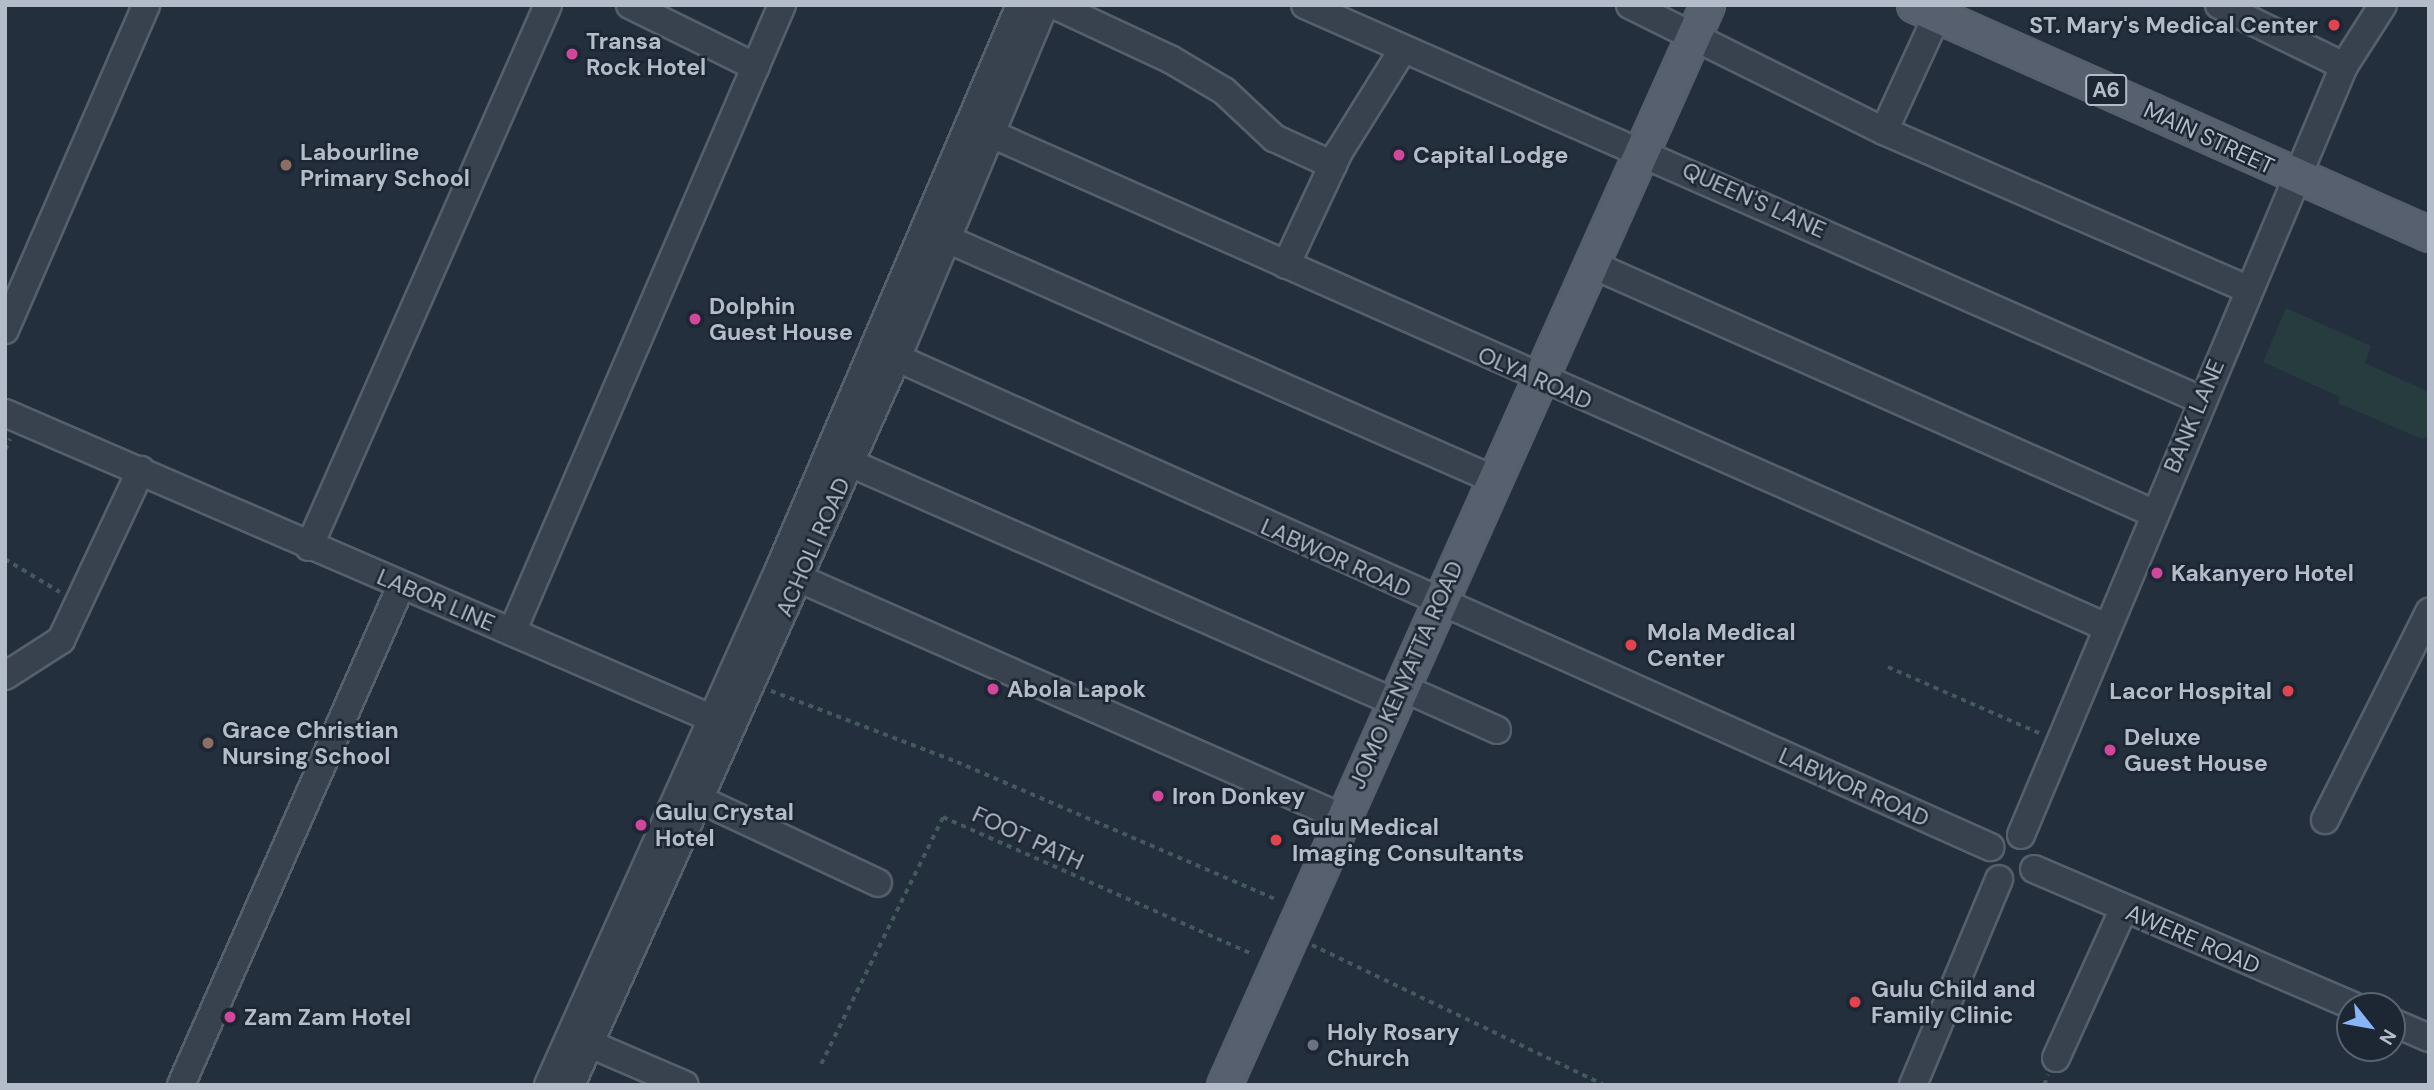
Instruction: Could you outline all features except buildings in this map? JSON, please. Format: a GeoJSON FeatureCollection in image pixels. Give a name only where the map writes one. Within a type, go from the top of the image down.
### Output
{"type":"FeatureCollection","features":[{"type":"Feature","properties":{"kind":"main road","name":"JOMO KENYATTA ROAD"},"geometry":{"type":"LineString","coordinates":[[1224,1085],[1275,964],[1541,381],[1707,5]]}},
{"type":"Feature","properties":{"kind":"main road","name":"MAIN STREET"},"geometry":{"type":"LineString","coordinates":[[1931,9],[2297,178],[2429,234]]}},
{"type":"Feature","properties":{"kind":"street"},"geometry":{"type":"LineString","coordinates":[[5,330],[146,5]]}},
{"type":"Feature","properties":{"kind":"street"},"geometry":{"type":"LineString","coordinates":[[309,547],[548,5]]}},
{"type":"Feature","properties":{"kind":"street"},"geometry":{"type":"LineString","coordinates":[[630,5],[757,66]]}},
{"type":"Feature","properties":{"kind":"street"},"geometry":{"type":"LineString","coordinates":[[512,632],[782,5]]}},
{"type":"Feature","properties":{"kind":"street","name":"ACHOLI ROAD"},"geometry":{"type":"LineString","coordinates":[[722,723],[752,683],[789,574],[850,463],[886,353],[947,239],[1020,5]]}},
{"type":"Feature","properties":{"kind":"street","name":"ACHOLI ROAD"},"geometry":{"type":"LineString","coordinates":[[571,1085],[691,794],[886,353],[980,129],[1045,5]]}},
{"type":"Feature","properties":{"kind":"street"},"geometry":{"type":"LineString","coordinates":[[1054,5],[1170,59],[1224,91],[1274,138],[1333,165]]}},
{"type":"Feature","properties":{"kind":"street","name":"QUEEN'S LANE"},"geometry":{"type":"LineString","coordinates":[[1305,5],[1643,150],[2201,400]]}},
{"type":"Feature","properties":{"kind":"street"},"geometry":{"type":"LineString","coordinates":[[1630,5],[1884,131],[2248,289]]}},
{"type":"Feature","properties":{"kind":"street"},"geometry":{"type":"LineString","coordinates":[[2220,5],[2344,65]]}},
{"type":"Feature","properties":{"kind":"street","name":"BANK LANE"},"geometry":{"type":"LineString","coordinates":[[2021,835],[2056,741],[2104,626],[2344,65],[2383,5]]}},
{"type":"Feature","properties":{"kind":"street"},"geometry":{"type":"LineString","coordinates":[[1884,131],[1931,9]]}},
{"type":"Feature","properties":{"kind":"street"},"geometry":{"type":"LineString","coordinates":[[1286,265],[1333,165],[1404,49]]}},
{"type":"Feature","properties":{"kind":"street","name":"OLYA ROAD"},"geometry":{"type":"LineString","coordinates":[[980,129],[1541,381],[2104,626]]}},
{"type":"Feature","properties":{"kind":"street"},"geometry":{"type":"LineString","coordinates":[[947,239],[1495,480]]}},
{"type":"Feature","properties":{"kind":"street"},"geometry":{"type":"LineString","coordinates":[[1593,265],[2153,513]]}},
{"type":"Feature","properties":{"kind":"street","name":"LABWOR ROAD"},"geometry":{"type":"LineString","coordinates":[[886,353],[1437,604],[1990,847]]}},
{"type":"Feature","properties":{"kind":"street","name":"LABOR LINE"},"geometry":{"type":"LineString","coordinates":[[5,413],[141,470],[309,547],[722,723]]}},
{"type":"Feature","properties":{"kind":"street"},"geometry":{"type":"LineString","coordinates":[[850,463],[1397,695],[1497,730]]}},
{"type":"Feature","properties":{"kind":"street"},"geometry":{"type":"LineString","coordinates":[[5,676],[61,640],[82,606],[141,470]]}},
{"type":"Feature","properties":{"kind":"street"},"geometry":{"type":"LineString","coordinates":[[789,574],[1341,817]]}},
{"type":"Feature","properties":{"kind":"street"},"geometry":{"type":"LineString","coordinates":[[181,1085],[401,586]]}},
{"type":"Feature","properties":{"kind":"street"},"geometry":{"type":"LineString","coordinates":[[2325,821],[2429,612]]}},
{"type":"Feature","properties":{"kind":"street"},"geometry":{"type":"LineString","coordinates":[[691,794],[878,883]]}},
{"type":"Feature","properties":{"kind":"street","name":"ACHOLI ROAD"},"geometry":{"type":"LineString","coordinates":[[548,1085],[691,794]]}},
{"type":"Feature","properties":{"kind":"street"},"geometry":{"type":"LineString","coordinates":[[2021,835],[2034,846],[2034,869],[2021,881],[1999,879],[1989,865],[1990,847],[2003,836],[2021,835]]}},
{"type":"Feature","properties":{"kind":"street","name":"AWERE ROAD"},"geometry":{"type":"LineString","coordinates":[[2034,869],[2123,910],[2336,999]]}},
{"type":"Feature","properties":{"kind":"street"},"geometry":{"type":"LineString","coordinates":[[1913,1085],[1999,879]]}},
{"type":"Feature","properties":{"kind":"street"},"geometry":{"type":"LineString","coordinates":[[2056,1058],[2123,910]]}},
{"type":"Feature","properties":{"kind":"street"},"geometry":{"type":"LineString","coordinates":[[2406,1028],[2429,1038]]}},
{"type":"Feature","properties":{"kind":"street"},"geometry":{"type":"LineString","coordinates":[[590,1044],[685,1085]]}},
{"type":"Feature","properties":{"kind":"path"},"geometry":{"type":"LineString","coordinates":[[5,559],[82,606]]}},
{"type":"Feature","properties":{"kind":"path"},"geometry":{"type":"LineString","coordinates":[[1888,667],[2056,741]]}},
{"type":"Feature","properties":{"kind":"path"},"geometry":{"type":"LineString","coordinates":[[752,683],[957,762],[1294,922],[1604,1085]]}},
{"type":"Feature","properties":{"kind":"path","name":"FOOT PATH"},"geometry":{"type":"LineString","coordinates":[[821,1065],[943,817],[1275,964]]}},
{"type":"Feature","properties":{"kind":"green space"},"geometry":{"type":"Polygon","coordinates":[[[2286,308],[2371,346],[2365,363],[2429,392],[2429,436],[2422,439],[2338,403],[2340,397],[2263,362],[2286,308]]]}},
{"type":"Feature","properties":{"kind":"place","name":"ST. Mary's Medical Center"},"geometry":{"type":"Point","coordinates":[2334,25]}},
{"type":"Feature","properties":{"kind":"place","name":"Transa Rock Hotel"},"geometry":{"type":"Point","coordinates":[572,54]}},
{"type":"Feature","properties":{"kind":"place","name":"Capital Lodge"},"geometry":{"type":"Point","coordinates":[1399,155]}},
{"type":"Feature","properties":{"kind":"place","name":"Labourline Primary School"},"geometry":{"type":"Point","coordinates":[286,165]}},
{"type":"Feature","properties":{"kind":"place","name":"Dolphin Guest House"},"geometry":{"type":"Point","coordinates":[695,319]}},
{"type":"Feature","properties":{"kind":"place","name":"Kakanyero Hotel"},"geometry":{"type":"Point","coordinates":[2157,573]}},
{"type":"Feature","properties":{"kind":"place","name":"Mola Medical Center"},"geometry":{"type":"Point","coordinates":[1631,645]}},
{"type":"Feature","properties":{"kind":"place","name":"Abola Lapok"},"geometry":{"type":"Point","coordinates":[993,689]}},
{"type":"Feature","properties":{"kind":"place","name":"Lacor Hospital"},"geometry":{"type":"Point","coordinates":[2288,691]}},
{"type":"Feature","properties":{"kind":"place","name":"Grace Christian Nursing School"},"geometry":{"type":"Point","coordinates":[208,743]}},
{"type":"Feature","properties":{"kind":"place","name":"Deluxe Guest House"},"geometry":{"type":"Point","coordinates":[2110,750]}},
{"type":"Feature","properties":{"kind":"place","name":"Iron Donkey"},"geometry":{"type":"Point","coordinates":[1158,796]}},
{"type":"Feature","properties":{"kind":"place","name":"Gulu Crystal Hotel"},"geometry":{"type":"Point","coordinates":[641,825]}},
{"type":"Feature","properties":{"kind":"place","name":"Gulu Medical Imaging Consultants"},"geometry":{"type":"Point","coordinates":[1276,840]}},
{"type":"Feature","properties":{"kind":"place","name":"Gulu Child and Family Clinic"},"geometry":{"type":"Point","coordinates":[1855,1002]}},
{"type":"Feature","properties":{"kind":"place","name":"Zam Zam Hotel"},"geometry":{"type":"Point","coordinates":[230,1017]}},
{"type":"Feature","properties":{"kind":"place","name":"Holy Rosary Church"},"geometry":{"type":"Point","coordinates":[1313,1045]}}]}
